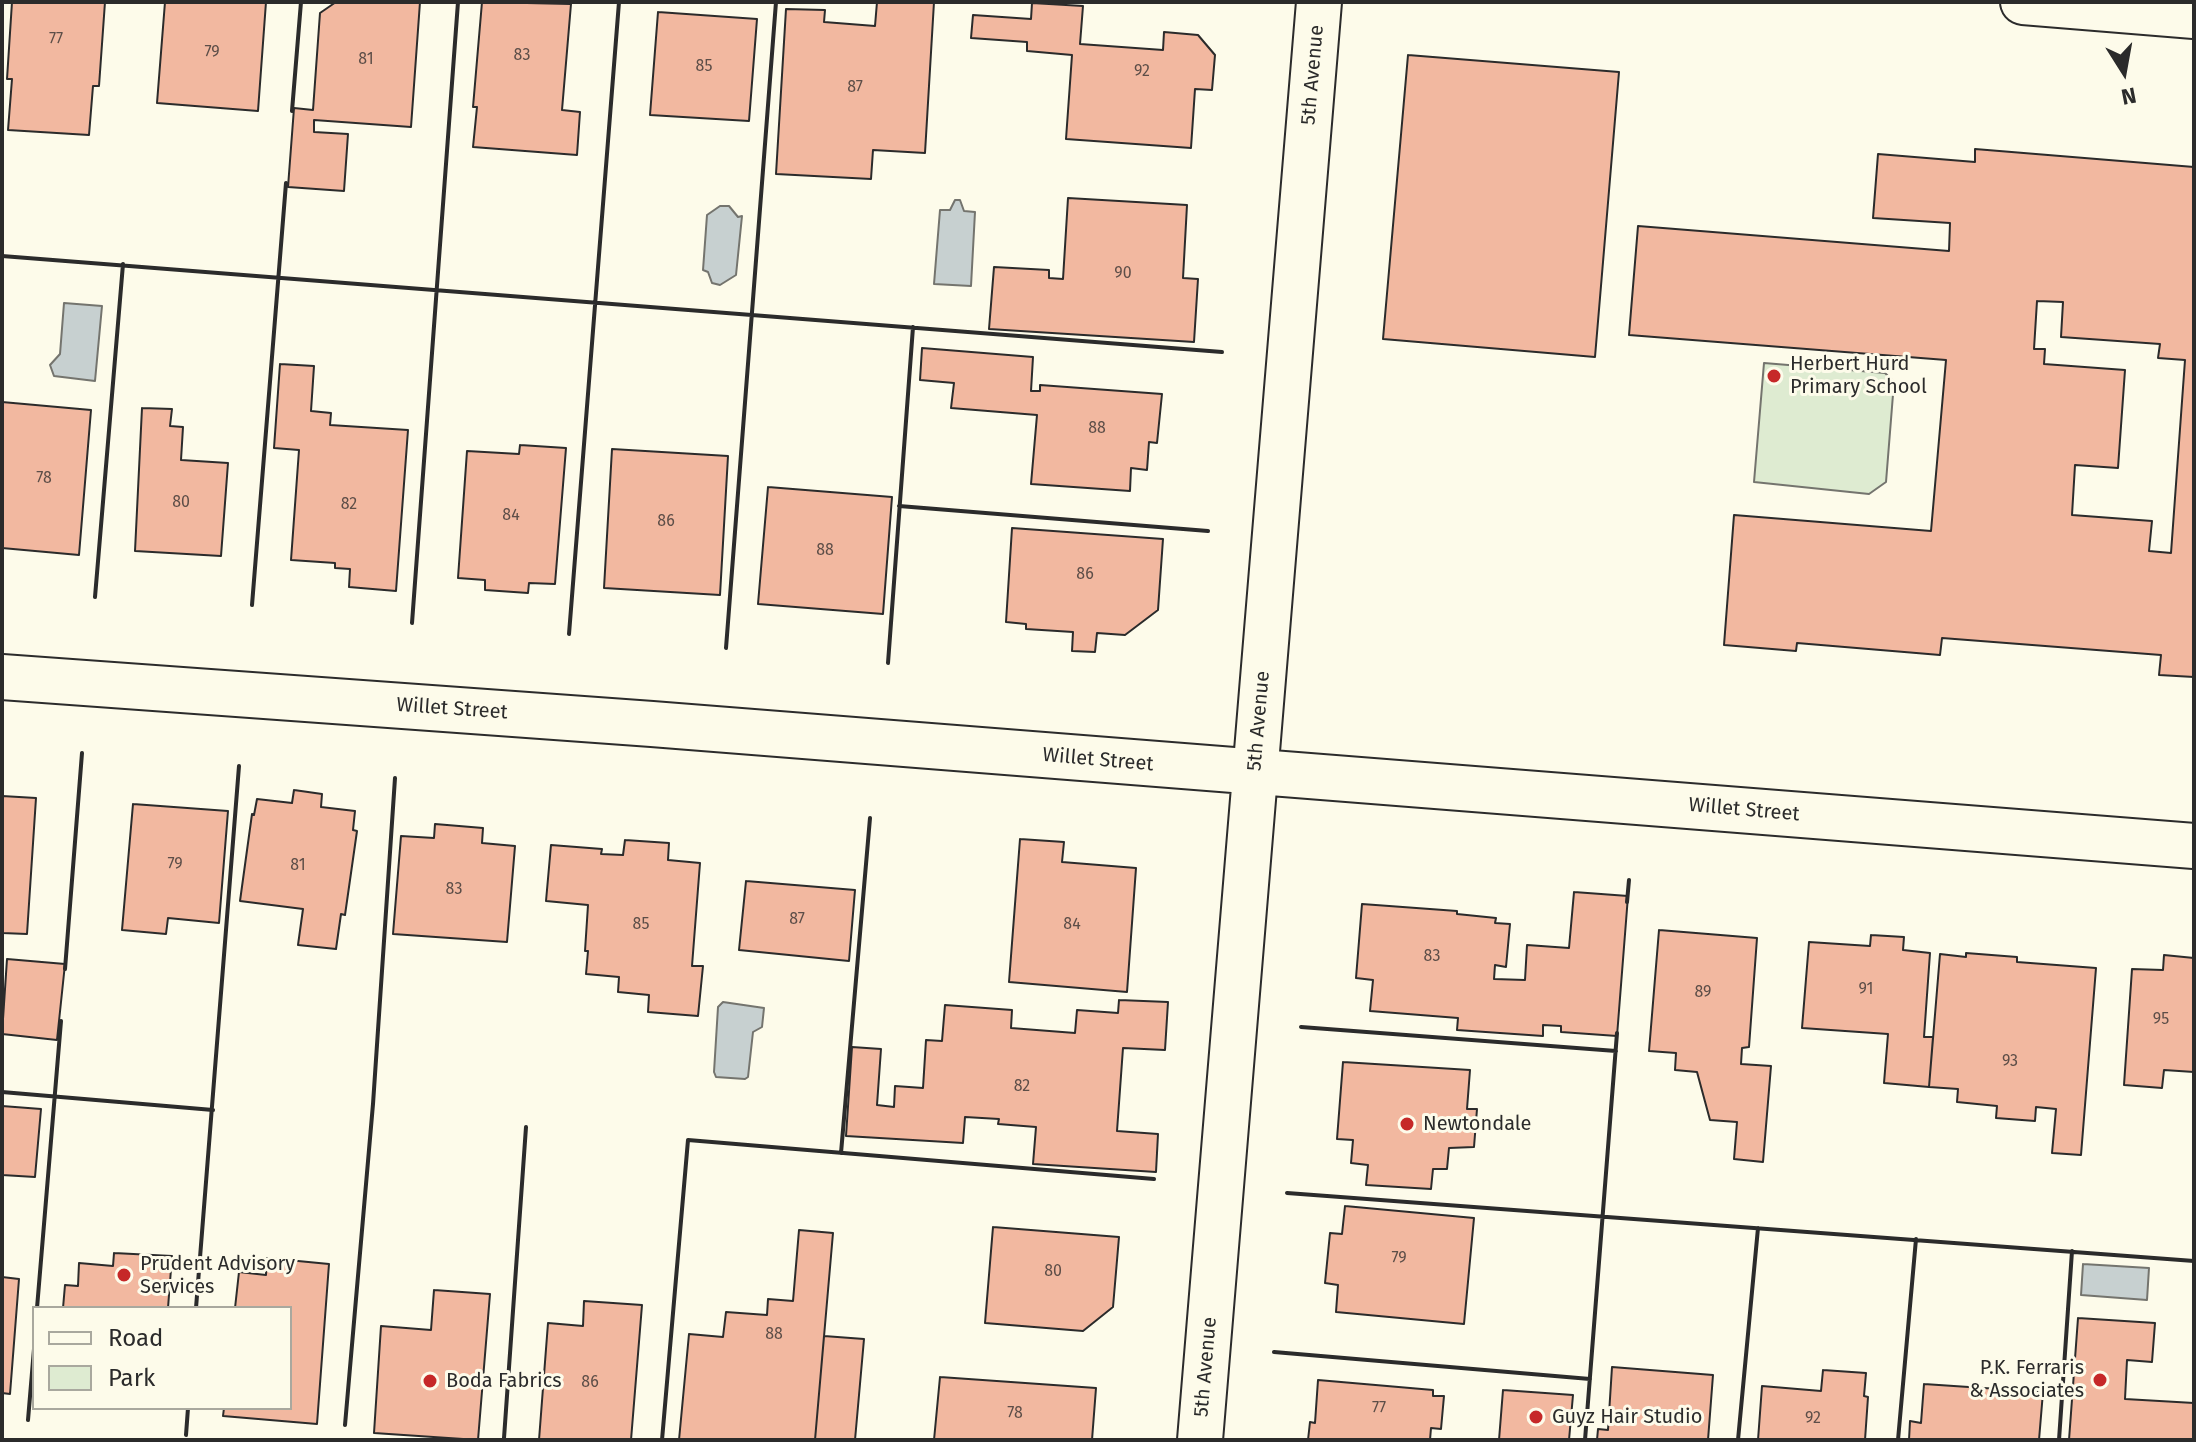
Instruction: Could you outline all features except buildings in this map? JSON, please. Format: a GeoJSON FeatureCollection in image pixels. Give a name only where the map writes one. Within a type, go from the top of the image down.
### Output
{"type":"FeatureCollection","features":[{"type":"Feature","properties":{"kind":"street","name":"5th Avenue"},"geometry":{"type":"LineString","coordinates":[[1200,1440],[1319,2]]}},
{"type":"Feature","properties":{"kind":"street"},"geometry":{"type":"LineString","coordinates":[[2023,2],[2194,16]]}},
{"type":"Feature","properties":{"kind":"street","name":"Willet Street"},"geometry":{"type":"LineString","coordinates":[[2,677],[683,726],[2194,846]]}},
{"type":"Feature","properties":{"kind":"green space"},"geometry":{"type":"Polygon","coordinates":[[[1764,363],[1885,373],[1894,382],[1886,482],[1869,494],[1754,482],[1764,363]]]}},
{"type":"Feature","properties":{"kind":"shaded area"},"geometry":{"type":"Polygon","coordinates":[[[955,200],[960,200],[964,211],[975,212],[971,286],[934,284],[940,210],[950,210],[955,200]]]}},
{"type":"Feature","properties":{"kind":"shaded area"},"geometry":{"type":"Polygon","coordinates":[[[720,206],[729,206],[738,217],[742,216],[736,275],[720,285],[712,283],[708,272],[703,270],[707,215],[720,206]]]}},
{"type":"Feature","properties":{"kind":"shaded area"},"geometry":{"type":"Polygon","coordinates":[[[64,303],[102,306],[95,381],[54,376],[50,365],[60,354],[64,303]]]}},
{"type":"Feature","properties":{"kind":"shaded area"},"geometry":{"type":"Polygon","coordinates":[[[723,1002],[764,1008],[762,1027],[753,1032],[748,1077],[745,1079],[716,1077],[714,1072],[718,1007],[723,1002]]]}},
{"type":"Feature","properties":{"kind":"shaded area"},"geometry":{"type":"Polygon","coordinates":[[[2083,1264],[2149,1268],[2147,1300],[2081,1295],[2083,1264]]]}},
{"type":"Feature","properties":{"kind":"wall"},"geometry":{"type":"LineString","coordinates":[[292,111],[301,2]]}},
{"type":"Feature","properties":{"kind":"wall"},"geometry":{"type":"LineString","coordinates":[[412,623],[458,2]]}},
{"type":"Feature","properties":{"kind":"wall"},"geometry":{"type":"LineString","coordinates":[[569,634],[619,2]]}},
{"type":"Feature","properties":{"kind":"wall"},"geometry":{"type":"LineString","coordinates":[[726,648],[776,2]]}},
{"type":"Feature","properties":{"kind":"wall"},"geometry":{"type":"LineString","coordinates":[[252,605],[286,183]]}},
{"type":"Feature","properties":{"kind":"wall"},"geometry":{"type":"LineString","coordinates":[[2,256],[1222,352]]}},
{"type":"Feature","properties":{"kind":"wall"},"geometry":{"type":"LineString","coordinates":[[95,597],[123,264]]}},
{"type":"Feature","properties":{"kind":"wall"},"geometry":{"type":"LineString","coordinates":[[888,663],[913,327]]}},
{"type":"Feature","properties":{"kind":"wall"},"geometry":{"type":"LineString","coordinates":[[899,506],[1208,531]]}},
{"type":"Feature","properties":{"kind":"wall"},"geometry":{"type":"LineString","coordinates":[[65,969],[82,753]]}},
{"type":"Feature","properties":{"kind":"wall"},"geometry":{"type":"LineString","coordinates":[[196,1306],[239,766]]}},
{"type":"Feature","properties":{"kind":"wall"},"geometry":{"type":"LineString","coordinates":[[345,1425],[373,1104],[395,778]]}},
{"type":"Feature","properties":{"kind":"wall"},"geometry":{"type":"LineString","coordinates":[[841,1153],[870,818]]}},
{"type":"Feature","properties":{"kind":"wall"},"geometry":{"type":"LineString","coordinates":[[1627,902],[1629,880]]}},
{"type":"Feature","properties":{"kind":"wall"},"geometry":{"type":"LineString","coordinates":[[37,1306],[61,1021]]}},
{"type":"Feature","properties":{"kind":"wall"},"geometry":{"type":"LineString","coordinates":[[1301,1027],[1616,1051]]}},
{"type":"Feature","properties":{"kind":"wall"},"geometry":{"type":"LineString","coordinates":[[1585,1440],[1617,1033]]}},
{"type":"Feature","properties":{"kind":"wall"},"geometry":{"type":"LineString","coordinates":[[2,1092],[213,1110]]}},
{"type":"Feature","properties":{"kind":"wall"},"geometry":{"type":"LineString","coordinates":[[504,1438],[526,1127]]}},
{"type":"Feature","properties":{"kind":"wall"},"geometry":{"type":"LineString","coordinates":[[662,1440],[688,1140],[1154,1179]]}},
{"type":"Feature","properties":{"kind":"wall"},"geometry":{"type":"LineString","coordinates":[[1287,1193],[2194,1261]]}},
{"type":"Feature","properties":{"kind":"wall"},"geometry":{"type":"LineString","coordinates":[[1738,1440],[1758,1228]]}},
{"type":"Feature","properties":{"kind":"wall"},"geometry":{"type":"LineString","coordinates":[[1898,1440],[1916,1239]]}},
{"type":"Feature","properties":{"kind":"wall"},"geometry":{"type":"LineString","coordinates":[[2059,1440],[2072,1251]]}},
{"type":"Feature","properties":{"kind":"wall"},"geometry":{"type":"LineString","coordinates":[[1274,1352],[1590,1379]]}},
{"type":"Feature","properties":{"kind":"wall"},"geometry":{"type":"LineString","coordinates":[[28,1420],[32,1373]]}},
{"type":"Feature","properties":{"kind":"wall"},"geometry":{"type":"LineString","coordinates":[[186,1435],[188,1410]]}},
{"type":"Feature","properties":{"kind":"place","name":"Herbert Hurd Primary School"},"geometry":{"type":"Point","coordinates":[1774,376]}},
{"type":"Feature","properties":{"kind":"place","name":"Newtondale"},"geometry":{"type":"Point","coordinates":[1407,1124]}},
{"type":"Feature","properties":{"kind":"place","name":"Prudent Advisory Services"},"geometry":{"type":"Point","coordinates":[124,1275]}},
{"type":"Feature","properties":{"kind":"place","name":"P.K. Ferraris & Associates"},"geometry":{"type":"Point","coordinates":[2100,1380]}},
{"type":"Feature","properties":{"kind":"place","name":"Boda Fabrics"},"geometry":{"type":"Point","coordinates":[430,1381]}},
{"type":"Feature","properties":{"kind":"place","name":"Guyz Hair Studio"},"geometry":{"type":"Point","coordinates":[1536,1417]}}]}
